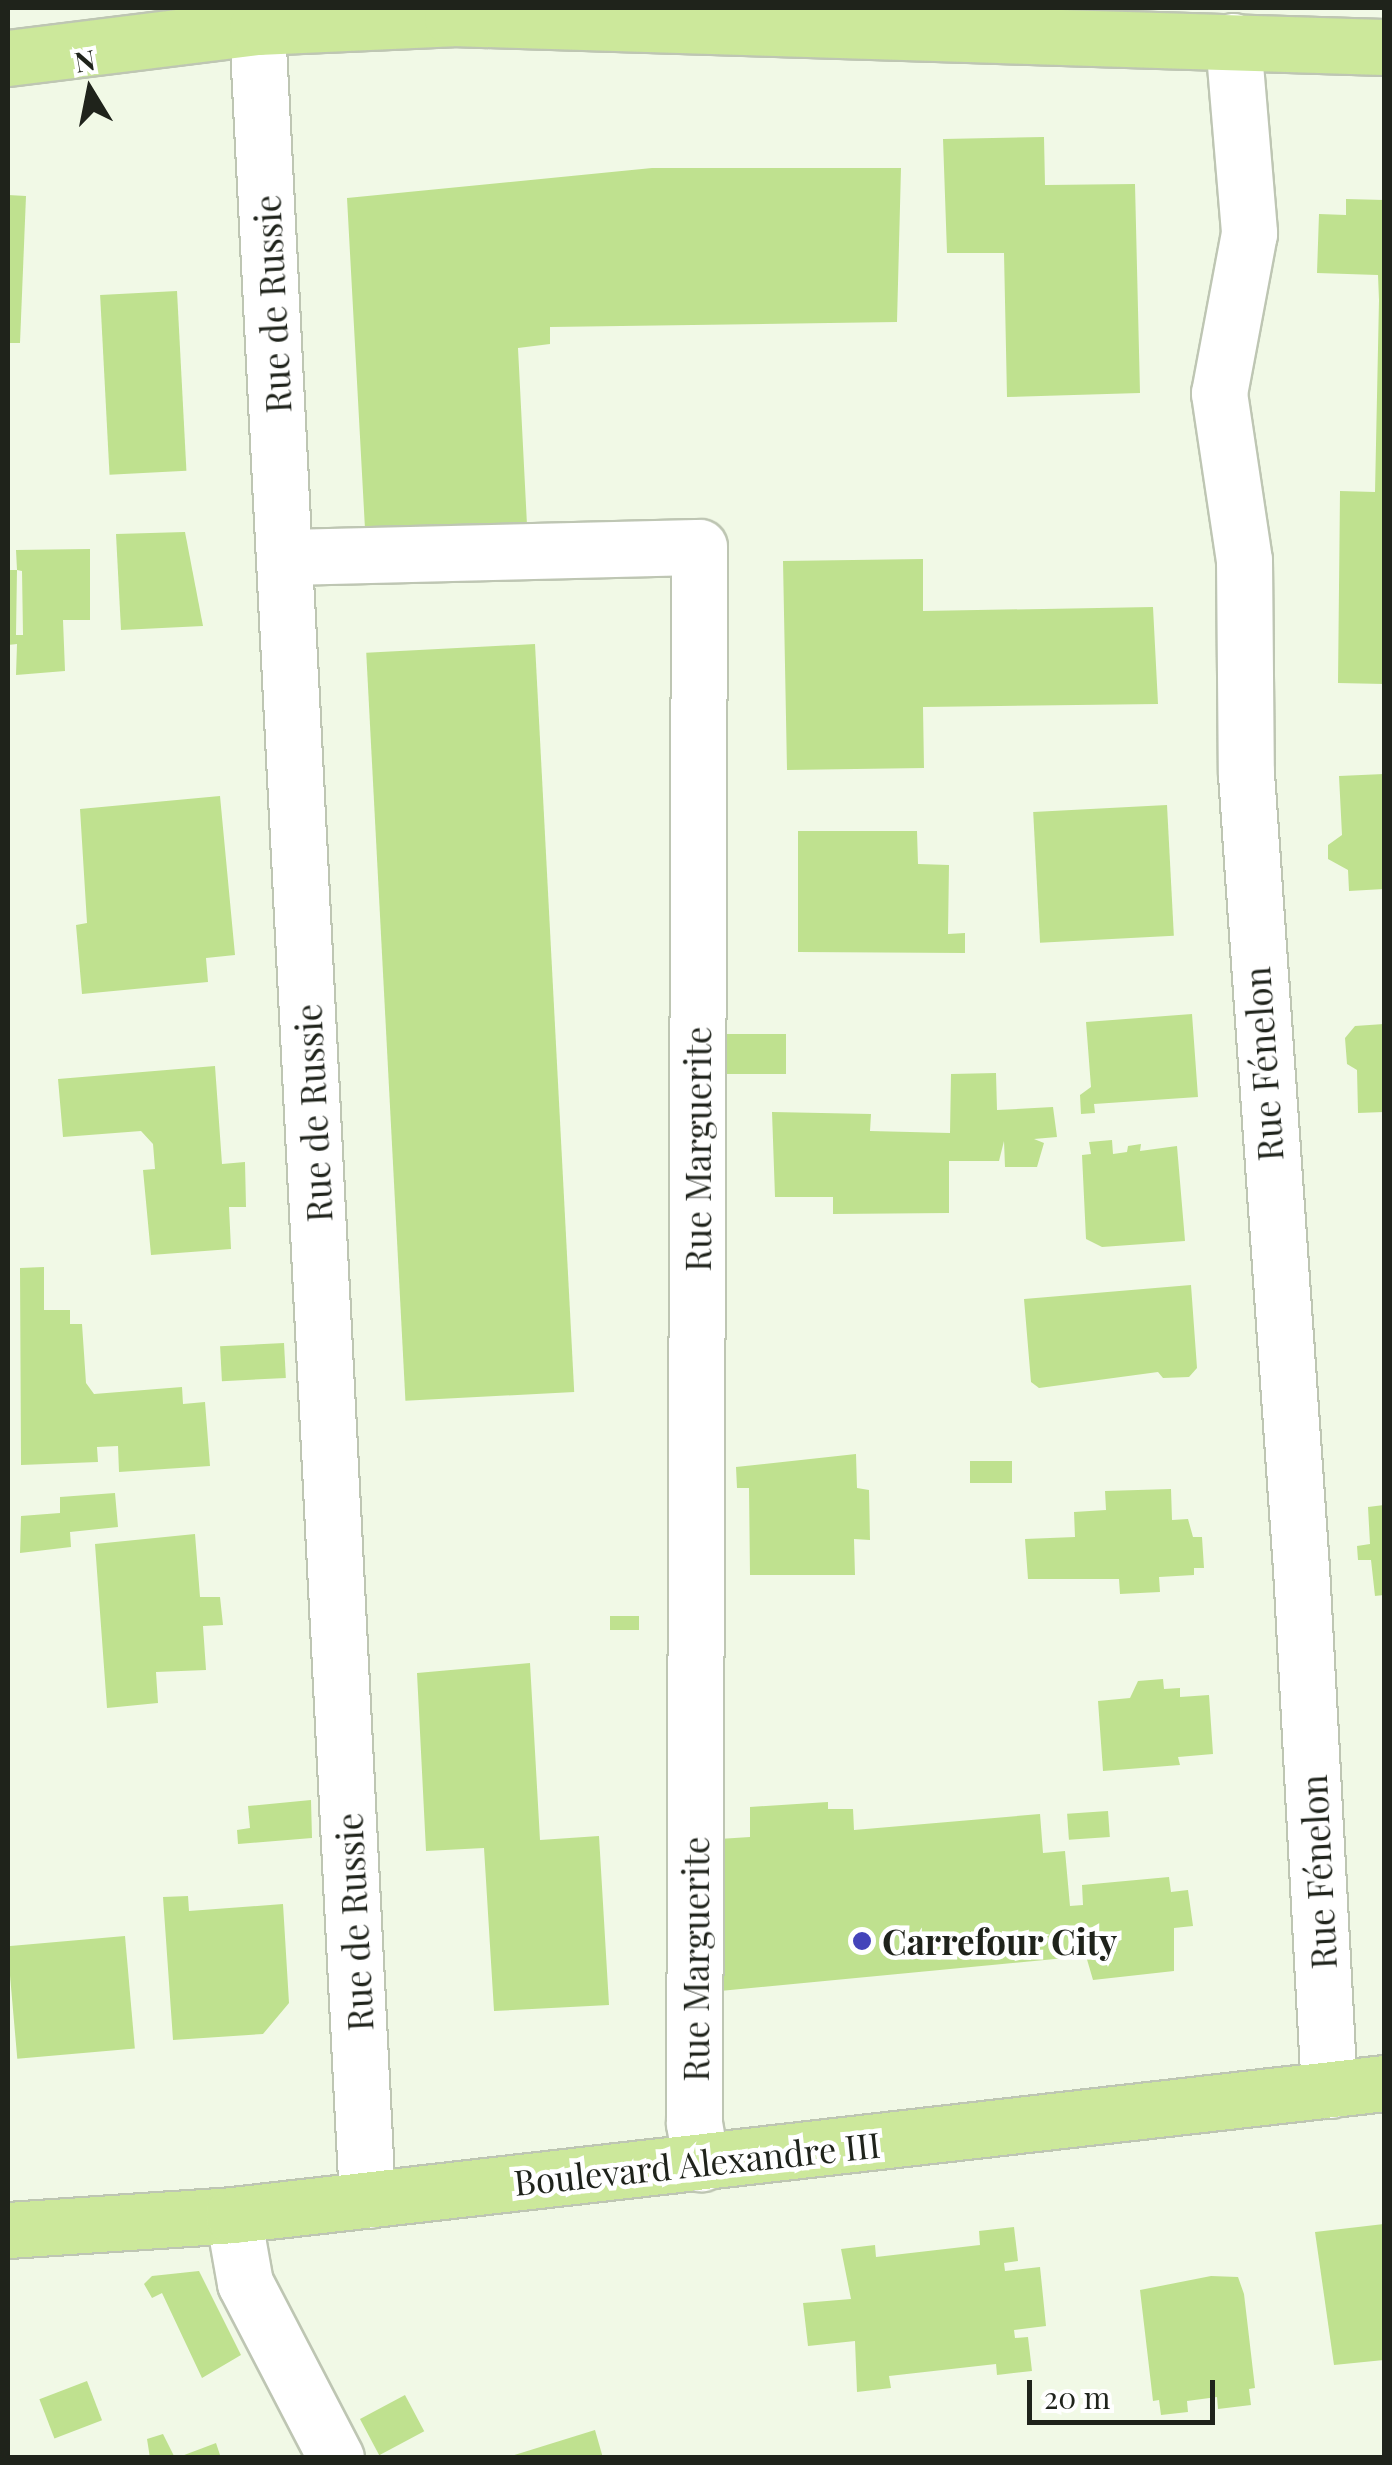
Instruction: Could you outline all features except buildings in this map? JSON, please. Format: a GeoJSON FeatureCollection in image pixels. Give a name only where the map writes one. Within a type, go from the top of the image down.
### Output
{"type":"FeatureCollection","features":[{"type":"Feature","properties":{"kind":"main road"},"geometry":{"type":"LineString","coordinates":[[8,58],[258,27],[452,18],[1384,46]]}},
{"type":"Feature","properties":{"kind":"main road","name":"Boulevard Alexandre III"},"geometry":{"type":"LineString","coordinates":[[8,2230],[234,2215],[1384,2083]]}},
{"type":"Feature","properties":{"kind":"street","name":"Rue de Russie"},"geometry":{"type":"LineString","coordinates":[[258,27],[367,2200]]}},
{"type":"Feature","properties":{"kind":"street","name":"Rue Fénelon"},"geometry":{"type":"LineString","coordinates":[[1233,42],[1249,233],[1219,393],[1244,560],[1247,793],[1301,1568],[1329,2090]]}},
{"type":"Feature","properties":{"kind":"street","name":"Rue Marguerite"},"geometry":{"type":"LineString","coordinates":[[285,557],[699,548],[694,2123],[700,2164]]}},
{"type":"Feature","properties":{"kind":"street"},"geometry":{"type":"LineString","coordinates":[[234,2215],[246,2283],[336,2458]]}},
{"type":"Feature","properties":{"kind":"place","name":"Carrefour City"},"geometry":{"type":"Point","coordinates":[862,1941]}}]}
